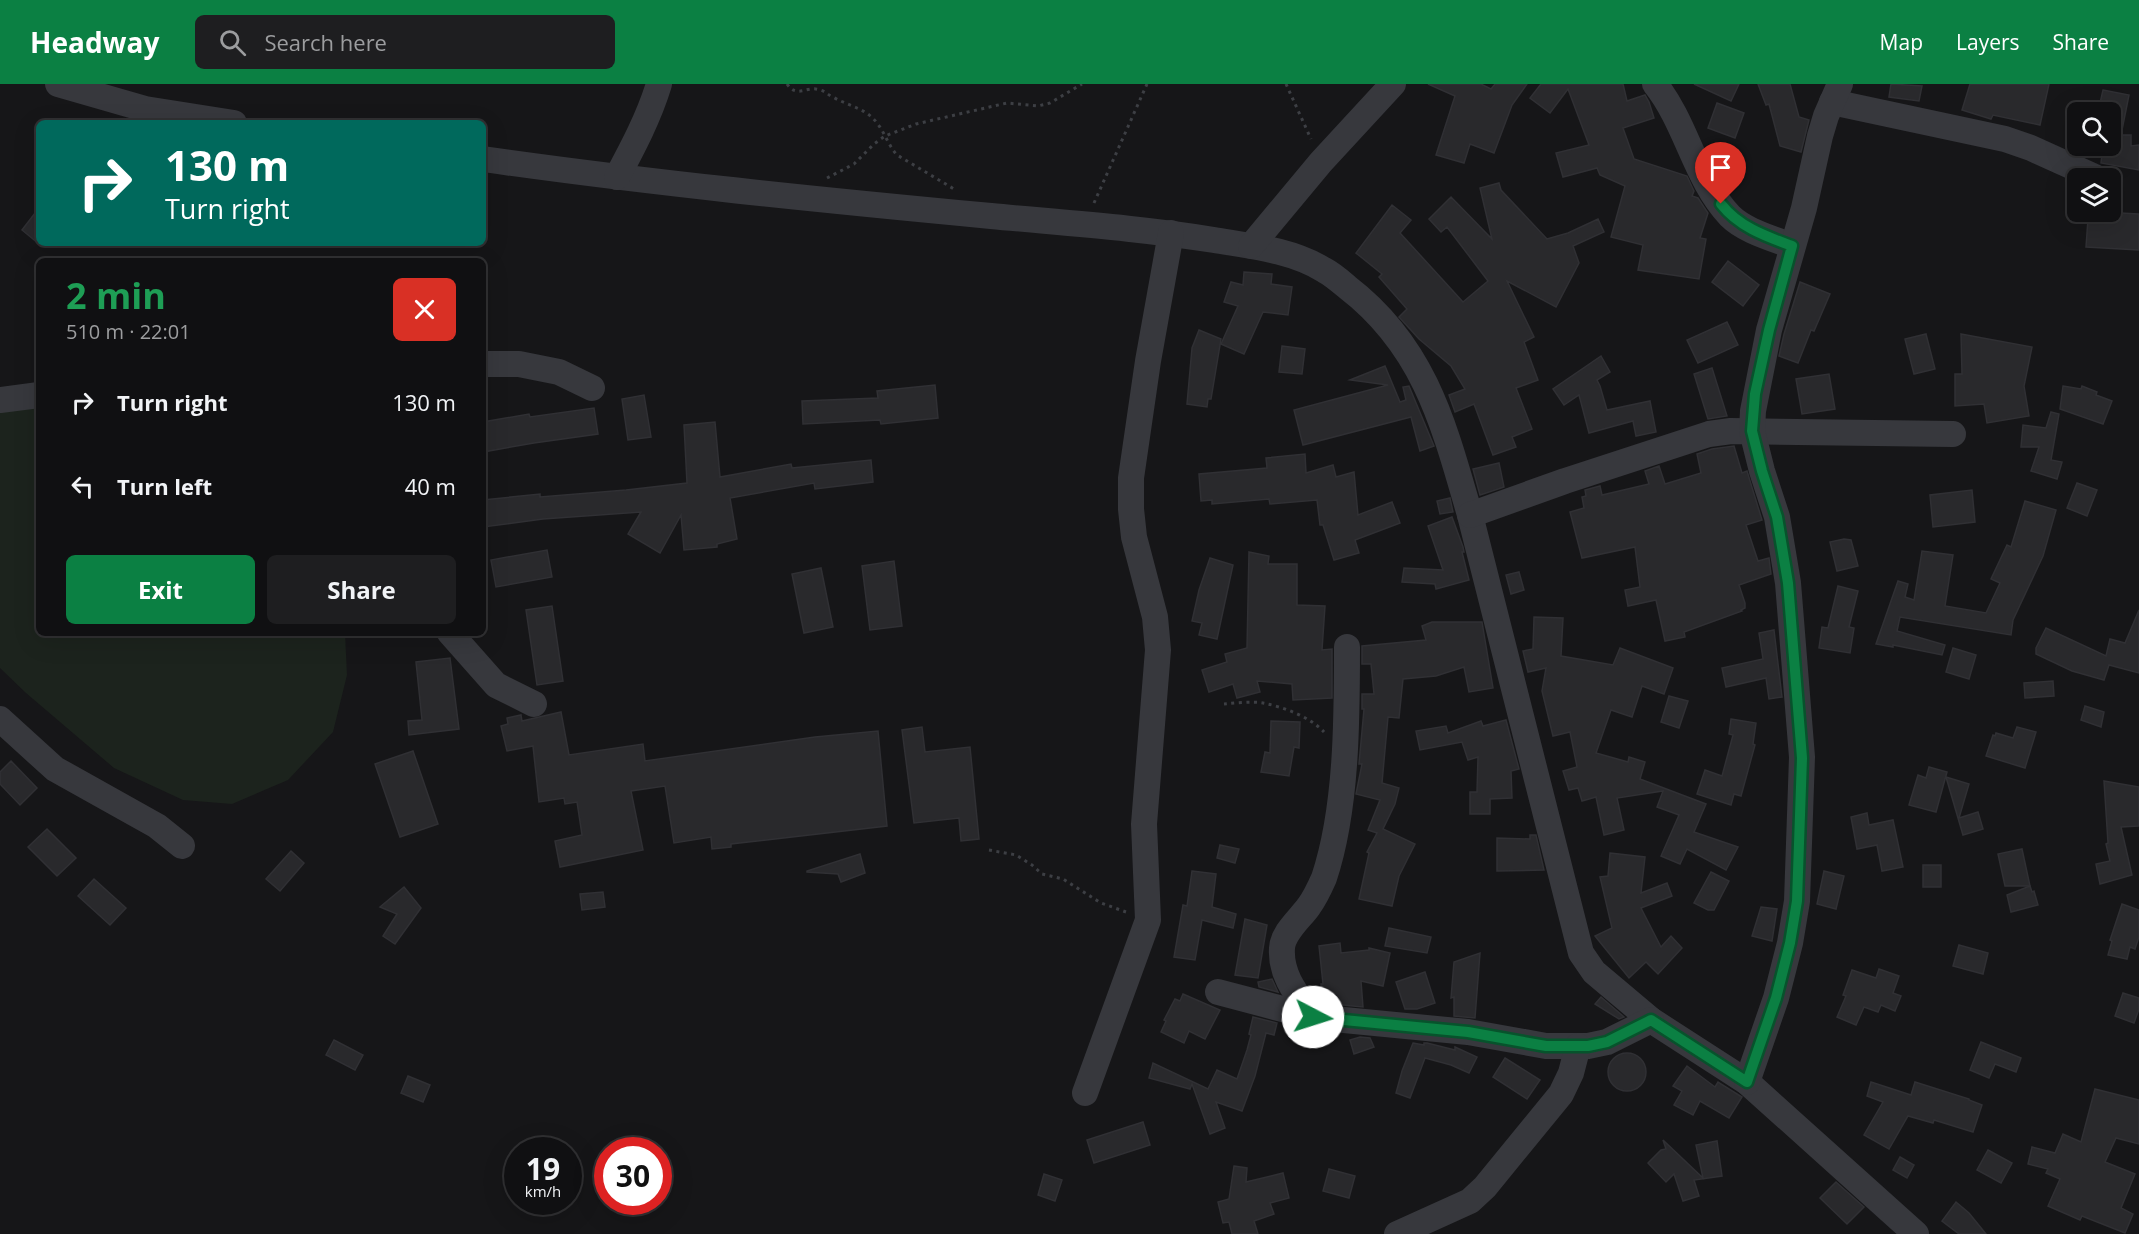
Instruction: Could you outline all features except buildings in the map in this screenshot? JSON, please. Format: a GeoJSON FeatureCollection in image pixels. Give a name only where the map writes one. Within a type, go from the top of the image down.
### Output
{"type":"FeatureCollection","features":[{"type":"Feature","properties":{"kind":"street"},"geometry":{"type":"LineString","coordinates":[[58,84],[145,109],[215,120]]}},
{"type":"Feature","properties":{"kind":"street"},"geometry":{"type":"LineString","coordinates":[[617,177],[640,135],[653,106],[659,84]]}},
{"type":"Feature","properties":{"kind":"street"},"geometry":{"type":"LineString","coordinates":[[1251,246],[1321,162],[1393,84]]}},
{"type":"Feature","properties":{"kind":"street"},"geometry":{"type":"LineString","coordinates":[[1655,84],[1681,125],[1711,191],[1731,217],[1756,232],[1792,246]]}},
{"type":"Feature","properties":{"kind":"street"},"geometry":{"type":"LineString","coordinates":[[1747,1082],[1776,998],[1790,943],[1797,901],[1802,758],[1788,583],[1777,517],[1752,431],[1755,394],[1769,330],[1804,208],[1820,136],[1836,93],[2006,139],[2075,168]]}},
{"type":"Feature","properties":{"kind":"street"},"geometry":{"type":"LineString","coordinates":[[486,159],[790,197],[1171,233],[1251,246],[1293,256],[1324,269],[1360,297],[1392,329],[1427,385],[1449,445],[1470,514],[1581,953],[1594,972],[1651,1020],[1747,1082],[1916,1234]]}},
{"type":"Feature","properties":{"kind":"street"},"geometry":{"type":"LineString","coordinates":[[1085,1094],[1148,920],[1144,824],[1158,650],[1155,617],[1134,537],[1131,478],[1148,361],[1171,233]]}},
{"type":"Feature","properties":{"kind":"street"},"geometry":{"type":"LineString","coordinates":[[486,364],[519,364],[559,372],[592,388]]}},
{"type":"Feature","properties":{"kind":"street"},"geometry":{"type":"LineString","coordinates":[[0,400],[36,395]]}},
{"type":"Feature","properties":{"kind":"street"},"geometry":{"type":"LineString","coordinates":[[1470,514],[1709,434],[1731,431],[1953,434]]}},
{"type":"Feature","properties":{"kind":"street"},"geometry":{"type":"LineString","coordinates":[[453,636],[496,685],[534,704]]}},
{"type":"Feature","properties":{"kind":"street"},"geometry":{"type":"LineString","coordinates":[[1313,1017],[1286,977],[1282,962],[1282,944],[1293,926],[1310,906],[1323,879],[1338,823],[1347,710],[1347,647]]}},
{"type":"Feature","properties":{"kind":"street"},"geometry":{"type":"LineString","coordinates":[[0,719],[55,769],[157,826],[182,846]]}},
{"type":"Feature","properties":{"kind":"street"},"geometry":{"type":"LineString","coordinates":[[1218,992],[1313,1017],[1468,1032],[1546,1046],[1578,1046],[1607,1042],[1651,1020]]}},
{"type":"Feature","properties":{"kind":"street"},"geometry":{"type":"LineString","coordinates":[[1397,1234],[1470,1201],[1485,1188],[1561,1094],[1571,1073],[1578,1046]]}},
{"type":"Feature","properties":{"kind":"path"},"geometry":{"type":"LineString","coordinates":[[787,84],[790,89],[798,92],[813,88],[819,89],[847,105],[861,109],[871,116],[897,155],[961,194]]}},
{"type":"Feature","properties":{"kind":"path"},"geometry":{"type":"LineString","coordinates":[[823,179],[854,164],[885,136],[916,124],[1007,103],[1038,106],[1050,103],[1082,84]]}},
{"type":"Feature","properties":{"kind":"path"},"geometry":{"type":"LineString","coordinates":[[1083,225],[1115,159],[1147,84]]}},
{"type":"Feature","properties":{"kind":"path"},"geometry":{"type":"LineString","coordinates":[[1286,84],[1321,162]]}},
{"type":"Feature","properties":{"kind":"path"},"geometry":{"type":"LineString","coordinates":[[1224,704],[1262,703],[1291,711],[1319,727],[1344,753]]}},
{"type":"Feature","properties":{"kind":"path"},"geometry":{"type":"LineString","coordinates":[[989,850],[1016,855],[1042,874],[1063,879],[1101,903],[1148,920]]}},
{"type":"Feature","properties":{"kind":"shaded area"},"geometry":{"type":"Polygon","coordinates":[[[36,402],[36,636],[345,636],[347,675],[333,732],[288,780],[232,804],[183,800],[114,768],[0,668],[0,406],[36,402]]]}},
{"type":"Feature","properties":{"kind":"route"},"geometry":{"type":"LineString","coordinates":[[1313,1017],[1468,1032],[1546,1046],[1588,1046],[1607,1042],[1651,1020],[1747,1082],[1776,998],[1790,943],[1797,901],[1802,758],[1788,583],[1777,517],[1752,431],[1755,394],[1769,330],[1792,246],[1744,225],[1731,217],[1721,204]]}}]}
